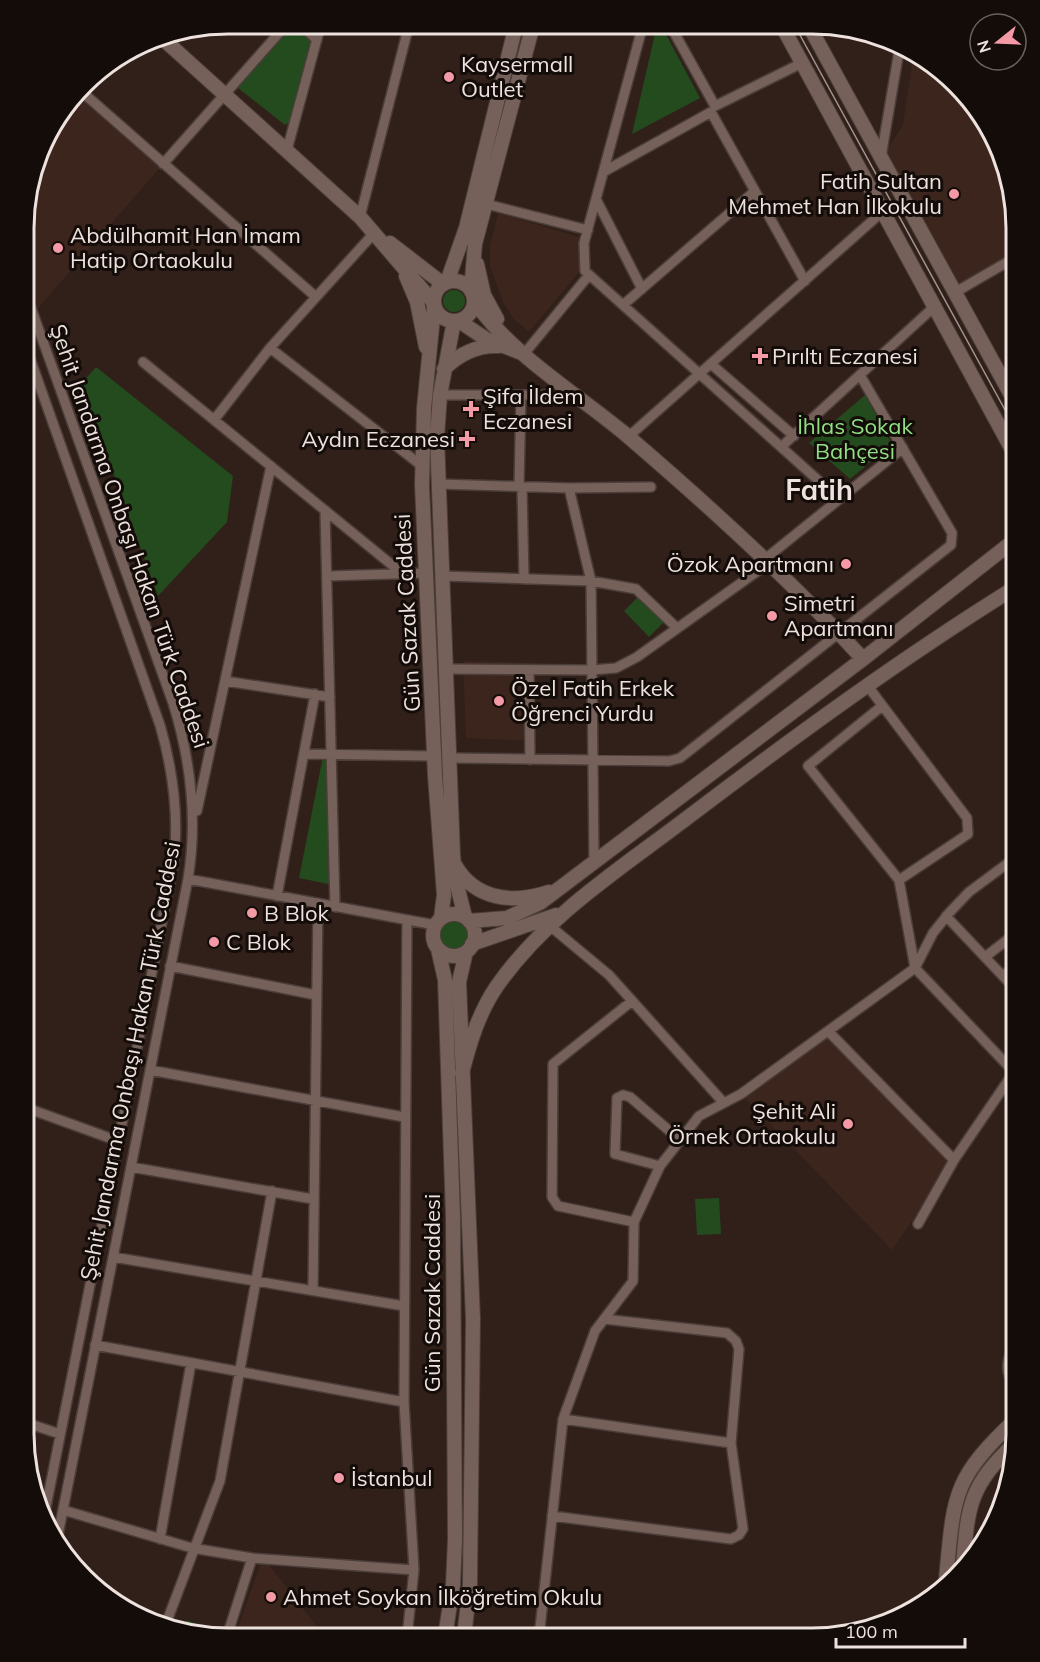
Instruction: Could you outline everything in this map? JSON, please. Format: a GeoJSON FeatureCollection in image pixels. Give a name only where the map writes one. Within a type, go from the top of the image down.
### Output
{"type":"FeatureCollection","features":[{"type":"Feature","properties":{"kind":"street"},"geometry":{"type":"LineString","coordinates":[[434,305],[436,292],[445,283],[466,228],[514,34]]}},
{"type":"Feature","properties":{"kind":"street"},"geometry":{"type":"LineString","coordinates":[[457,321],[471,311],[475,244],[530,34]]}},
{"type":"Feature","properties":{"kind":"street"},"geometry":{"type":"LineString","coordinates":[[641,34],[584,243],[585,271],[839,499]]}},
{"type":"Feature","properties":{"kind":"street"},"geometry":{"type":"LineString","coordinates":[[675,34],[755,191],[805,280]]}},
{"type":"Feature","properties":{"kind":"street"},"geometry":{"type":"LineString","coordinates":[[786,34],[881,213],[1006,438]]}},
{"type":"Feature","properties":{"kind":"street"},"geometry":{"type":"LineString","coordinates":[[813,34],[1006,386]]}},
{"type":"Feature","properties":{"kind":"street"},"geometry":{"type":"LineString","coordinates":[[163,164],[277,35]]}},
{"type":"Feature","properties":{"kind":"street"},"geometry":{"type":"LineString","coordinates":[[311,35],[316,40]]}},
{"type":"Feature","properties":{"kind":"street"},"geometry":{"type":"LineString","coordinates":[[287,150],[318,35]]}},
{"type":"Feature","properties":{"kind":"street"},"geometry":{"type":"LineString","coordinates":[[360,217],[407,35]]}},
{"type":"Feature","properties":{"kind":"street"},"geometry":{"type":"LineString","coordinates":[[168,44],[360,217],[375,232],[444,319],[457,321],[499,346],[524,354]]}},
{"type":"Feature","properties":{"kind":"street"},"geometry":{"type":"LineString","coordinates":[[881,159],[899,56]]}},
{"type":"Feature","properties":{"kind":"street"},"geometry":{"type":"LineString","coordinates":[[605,171],[713,109],[802,63]]}},
{"type":"Feature","properties":{"kind":"street"},"geometry":{"type":"LineString","coordinates":[[87,97],[316,297]]}},
{"type":"Feature","properties":{"kind":"street"},"geometry":{"type":"LineString","coordinates":[[623,305],[755,191]]}},
{"type":"Feature","properties":{"kind":"street"},"geometry":{"type":"LineString","coordinates":[[597,201],[642,288]]}},
{"type":"Feature","properties":{"kind":"street"},"geometry":{"type":"LineString","coordinates":[[486,204],[588,230]]}},
{"type":"Feature","properties":{"kind":"street"},"geometry":{"type":"LineString","coordinates":[[628,437],[881,213]]}},
{"type":"Feature","properties":{"kind":"street"},"geometry":{"type":"LineString","coordinates":[[375,232],[445,283],[463,283],[491,325],[628,437],[767,561],[863,659]]}},
{"type":"Feature","properties":{"kind":"street"},"geometry":{"type":"LineString","coordinates":[[214,420],[270,348],[375,232]]}},
{"type":"Feature","properties":{"kind":"street"},"geometry":{"type":"LineString","coordinates":[[475,244],[479,275],[487,302],[524,354]]}},
{"type":"Feature","properties":{"kind":"street"},"geometry":{"type":"LineString","coordinates":[[389,249],[405,274],[417,302],[428,370]]}},
{"type":"Feature","properties":{"kind":"street"},"geometry":{"type":"LineString","coordinates":[[954,293],[1006,263]]}},
{"type":"Feature","properties":{"kind":"street"},"geometry":{"type":"LineString","coordinates":[[524,354],[589,275]]}},
{"type":"Feature","properties":{"kind":"street","name":"Gün Sazak Caddesi"},"geometry":{"type":"LineString","coordinates":[[434,305],[422,466],[434,756],[444,894],[438,921]]}},
{"type":"Feature","properties":{"kind":"street"},"geometry":{"type":"LineString","coordinates":[[782,447],[934,307]]}},
{"type":"Feature","properties":{"kind":"street","name":"Şehit Jandarma Onbaşı Hakan Türk Caddesi"},"geometry":{"type":"LineString","coordinates":[[34,316],[178,719],[190,772],[193,828],[188,879],[60,1527]]}},
{"type":"Feature","properties":{"kind":"street","name":"Gün Sazak Caddesi"},"geometry":{"type":"LineString","coordinates":[[457,321],[444,369],[437,437],[453,862],[467,919]]}},
{"type":"Feature","properties":{"kind":"street"},"geometry":{"type":"LineString","coordinates":[[444,369],[466,353],[486,346],[499,346]]}},
{"type":"Feature","properties":{"kind":"street"},"geometry":{"type":"LineString","coordinates":[[270,348],[422,466]]}},
{"type":"Feature","properties":{"kind":"street"},"geometry":{"type":"LineString","coordinates":[[143,362],[403,574]]}},
{"type":"Feature","properties":{"kind":"street"},"geometry":{"type":"LineString","coordinates":[[711,364],[794,436]]}},
{"type":"Feature","properties":{"kind":"street","name":"Şehit Jandarma Onbaşı Hakan Türk Caddesi"},"geometry":{"type":"LineString","coordinates":[[34,369],[153,704],[174,785],[176,831],[174,861],[47,1502]]}},
{"type":"Feature","properties":{"kind":"street"},"geometry":{"type":"LineString","coordinates":[[450,758],[593,762],[669,761],[686,755],[952,543],[952,533],[860,375]]}},
{"type":"Feature","properties":{"kind":"street"},"geometry":{"type":"LineString","coordinates":[[440,395],[550,395]]}},
{"type":"Feature","properties":{"kind":"street"},"geometry":{"type":"LineString","coordinates":[[521,395],[520,486],[524,579]]}},
{"type":"Feature","properties":{"kind":"street"},"geometry":{"type":"LineString","coordinates":[[446,669],[592,670],[623,665],[767,561],[903,448]]}},
{"type":"Feature","properties":{"kind":"street"},"geometry":{"type":"LineString","coordinates":[[193,828],[271,466]]}},
{"type":"Feature","properties":{"kind":"street"},"geometry":{"type":"LineString","coordinates":[[439,484],[569,488],[651,487]]}},
{"type":"Feature","properties":{"kind":"street"},"geometry":{"type":"LineString","coordinates":[[569,488],[591,581],[594,861]]}},
{"type":"Feature","properties":{"kind":"street"},"geometry":{"type":"LineString","coordinates":[[325,510],[336,907]]}},
{"type":"Feature","properties":{"kind":"street"},"geometry":{"type":"LineString","coordinates":[[188,879],[407,920],[438,921],[451,914],[467,919],[515,916],[540,903],[863,659],[1006,547]]}},
{"type":"Feature","properties":{"kind":"street"},"geometry":{"type":"LineString","coordinates":[[327,576],[427,573]]}},
{"type":"Feature","properties":{"kind":"street"},"geometry":{"type":"LineString","coordinates":[[443,576],[591,581],[636,589],[677,628]]}},
{"type":"Feature","properties":{"kind":"street"},"geometry":{"type":"LineString","coordinates":[[462,1073],[476,1026],[491,995],[564,911],[787,742],[867,685],[1006,594]]}},
{"type":"Feature","properties":{"kind":"street"},"geometry":{"type":"LineString","coordinates":[[529,670],[530,760]]}},
{"type":"Feature","properties":{"kind":"street"},"geometry":{"type":"LineString","coordinates":[[225,681],[330,697]]}},
{"type":"Feature","properties":{"kind":"street"},"geometry":{"type":"LineString","coordinates":[[867,685],[965,814],[970,825],[968,834],[899,880]]}},
{"type":"Feature","properties":{"kind":"street"},"geometry":{"type":"LineString","coordinates":[[277,896],[315,694]]}},
{"type":"Feature","properties":{"kind":"street"},"geometry":{"type":"LineString","coordinates":[[882,706],[807,766],[899,880],[915,968],[1005,1061]]}},
{"type":"Feature","properties":{"kind":"street"},"geometry":{"type":"LineString","coordinates":[[304,754],[434,756]]}},
{"type":"Feature","properties":{"kind":"street"},"geometry":{"type":"LineString","coordinates":[[453,862],[472,885],[496,897],[524,898],[554,891]]}},
{"type":"Feature","properties":{"kind":"street"},"geometry":{"type":"LineString","coordinates":[[540,1628],[563,1419],[595,1331],[633,1281],[634,1222],[660,1166],[699,1116],[741,1094],[915,968],[926,945],[946,916],[969,892],[1005,865]]}},
{"type":"Feature","properties":{"kind":"street"},"geometry":{"type":"LineString","coordinates":[[313,1290],[313,1100],[318,903]]}},
{"type":"Feature","properties":{"kind":"street"},"geometry":{"type":"LineString","coordinates":[[438,921],[433,940],[438,949],[452,956],[564,911]]}},
{"type":"Feature","properties":{"kind":"street"},"geometry":{"type":"LineString","coordinates":[[946,916],[1005,978]]}},
{"type":"Feature","properties":{"kind":"street"},"geometry":{"type":"LineString","coordinates":[[467,919],[474,930],[469,948]]}},
{"type":"Feature","properties":{"kind":"street"},"geometry":{"type":"LineString","coordinates":[[407,920],[404,1402],[414,1570],[408,1628]]}},
{"type":"Feature","properties":{"kind":"street"},"geometry":{"type":"LineString","coordinates":[[550,926],[609,975],[723,1102]]}},
{"type":"Feature","properties":{"kind":"street"},"geometry":{"type":"LineString","coordinates":[[985,957],[1005,941]]}},
{"type":"Feature","properties":{"kind":"street","name":"Gün Sazak Caddesi"},"geometry":{"type":"LineString","coordinates":[[465,1628],[470,1584],[473,1319],[459,982],[469,948]]}},
{"type":"Feature","properties":{"kind":"street","name":"Gün Sazak Caddesi"},"geometry":{"type":"LineString","coordinates":[[438,949],[445,980],[453,1229],[454,1562],[446,1628]]}},
{"type":"Feature","properties":{"kind":"street"},"geometry":{"type":"LineString","coordinates":[[170,966],[316,995]]}},
{"type":"Feature","properties":{"kind":"street"},"geometry":{"type":"LineString","coordinates":[[632,1001],[553,1064],[552,1197],[558,1206],[634,1222]]}},
{"type":"Feature","properties":{"kind":"street"},"geometry":{"type":"LineString","coordinates":[[828,1031],[954,1160]]}},
{"type":"Feature","properties":{"kind":"street"},"geometry":{"type":"LineString","coordinates":[[150,1070],[404,1117]]}},
{"type":"Feature","properties":{"kind":"street"},"geometry":{"type":"LineString","coordinates":[[918,1224],[954,1160],[1005,1083]]}},
{"type":"Feature","properties":{"kind":"street"},"geometry":{"type":"LineString","coordinates":[[660,1166],[615,1154],[617,1098],[623,1095],[630,1096],[680,1140]]}},
{"type":"Feature","properties":{"kind":"street"},"geometry":{"type":"LineString","coordinates":[[34,1111],[118,1141]]}},
{"type":"Feature","properties":{"kind":"street"},"geometry":{"type":"LineString","coordinates":[[131,1167],[313,1198]]}},
{"type":"Feature","properties":{"kind":"street"},"geometry":{"type":"LineString","coordinates":[[168,1618],[192,1548],[220,1480],[272,1191]]}},
{"type":"Feature","properties":{"kind":"street"},"geometry":{"type":"LineString","coordinates":[[113,1257],[404,1306]]}},
{"type":"Feature","properties":{"kind":"street"},"geometry":{"type":"LineString","coordinates":[[552,1516],[731,1539],[737,1537],[744,1525],[731,1443],[739,1349],[734,1338],[727,1334],[604,1319]]}},
{"type":"Feature","properties":{"kind":"street"},"geometry":{"type":"LineString","coordinates":[[95,1345],[404,1402]]}},
{"type":"Feature","properties":{"kind":"street"},"geometry":{"type":"LineString","coordinates":[[160,1539],[191,1363]]}},
{"type":"Feature","properties":{"kind":"street"},"geometry":{"type":"LineString","coordinates":[[563,1419],[731,1443]]}},
{"type":"Feature","properties":{"kind":"street"},"geometry":{"type":"LineString","coordinates":[[34,1425],[60,1434]]}},
{"type":"Feature","properties":{"kind":"street"},"geometry":{"type":"LineString","coordinates":[[947,1571],[952,1510],[961,1483],[978,1457],[1005,1430]]}},
{"type":"Feature","properties":{"kind":"street"},"geometry":{"type":"LineString","coordinates":[[964,1552],[968,1514],[976,1488],[986,1473],[1004,1454]]}},
{"type":"Feature","properties":{"kind":"street"},"geometry":{"type":"LineString","coordinates":[[63,1510],[192,1548],[252,1558],[414,1570]]}},
{"type":"Feature","properties":{"kind":"street"},"geometry":{"type":"LineString","coordinates":[[230,1628],[252,1558]]}},
{"type":"Feature","properties":{"kind":"shaded area","name":"Fatih Sultan Mehmet Han İlkokulu"},"geometry":{"type":"Polygon","coordinates":[[[912,64],[949,91],[965,110],[991,154],[995,166],[1002,191],[1005,216],[1006,263],[954,293],[881,159],[903,125],[912,64]]]}},
{"type":"Feature","properties":{"kind":"shaded area","name":"Abdülhamit Han İmam Hatip Ortaokulu"},"geometry":{"type":"Polygon","coordinates":[[[87,97],[163,164],[34,313],[34,229],[41,178],[49,154],[67,121],[83,101],[87,97]]]}},
{"type":"Feature","properties":{"kind":"shaded area"},"geometry":{"type":"Polygon","coordinates":[[[498,213],[582,238],[580,271],[529,332],[514,319],[503,302],[490,266],[490,247],[498,213]]]}},
{"type":"Feature","properties":{"kind":"shaded area","name":"Özel Fatih Erkek Öğrenci Yurdu"},"geometry":{"type":"Polygon","coordinates":[[[463,661],[533,663],[535,741],[466,738],[463,661]]]}},
{"type":"Feature","properties":{"kind":"shaded area","name":"Şehit Ali Örnek Ortaokulu"},"geometry":{"type":"Polygon","coordinates":[[[828,1031],[958,1154],[892,1250],[741,1094],[828,1031]]]}},
{"type":"Feature","properties":{"kind":"shaded area","name":"Ahmet Soykan İlköğretim Okulu"},"geometry":{"type":"Polygon","coordinates":[[[263,1557],[318,1628],[238,1628],[263,1557]]]}},
{"type":"Feature","properties":{"kind":"green space"},"geometry":{"type":"Polygon","coordinates":[[[655,34],[666,34],[700,98],[632,134],[655,34]]]}},
{"type":"Feature","properties":{"kind":"green space"},"geometry":{"type":"Polygon","coordinates":[[[284,35],[307,35],[312,39],[290,122],[285,125],[238,88],[284,35]]]}},
{"type":"Feature","properties":{"kind":"green space"},"geometry":{"type":"Polygon","coordinates":[[[450,290],[458,290],[465,297],[465,305],[458,312],[450,312],[443,305],[443,297],[450,290]]]}},
{"type":"Feature","properties":{"kind":"green space"},"geometry":{"type":"Polygon","coordinates":[[[96,367],[233,476],[227,522],[158,596],[81,384],[96,367]]]}},
{"type":"Feature","properties":{"kind":"green space","name":"İhlas Sokak Bahçesi"},"geometry":{"type":"Polygon","coordinates":[[[865,395],[892,444],[850,479],[809,443],[865,395]]]}},
{"type":"Feature","properties":{"kind":"green space"},"geometry":{"type":"Polygon","coordinates":[[[642,593],[667,619],[649,637],[624,611],[642,593]]]}},
{"type":"Feature","properties":{"kind":"green space"},"geometry":{"type":"Polygon","coordinates":[[[323,756],[330,756],[333,885],[299,878],[323,756]]]}},
{"type":"Feature","properties":{"kind":"green space"},"geometry":{"type":"Polygon","coordinates":[[[454,921],[464,925],[468,935],[464,945],[454,949],[444,945],[440,935],[444,925],[454,921]]]}},
{"type":"Feature","properties":{"kind":"green space"},"geometry":{"type":"Polygon","coordinates":[[[719,1198],[721,1234],[697,1235],[695,1199],[719,1198]]]}},
{"type":"Feature","properties":{"kind":"tram line"},"geometry":{"type":"LineString","coordinates":[[799,34],[1006,411]]}},
{"type":"Feature","properties":{"kind":"place","name":"Kaysermall Outlet"},"geometry":{"type":"Point","coordinates":[449,77]}},
{"type":"Feature","properties":{"kind":"place","name":"Fatih Sultan Mehmet Han İlkokulu"},"geometry":{"type":"Point","coordinates":[954,194]}},
{"type":"Feature","properties":{"kind":"place","name":"Abdülhamit Han İmam Hatip Ortaokulu"},"geometry":{"type":"Point","coordinates":[58,248]}},
{"type":"Feature","properties":{"kind":"place","name":"Pırıltı Eczanesi"},"geometry":{"type":"Point","coordinates":[760,356]}},
{"type":"Feature","properties":{"kind":"place","name":"Şifa İldem Eczanesi"},"geometry":{"type":"Point","coordinates":[471,409]}},
{"type":"Feature","properties":{"kind":"place","name":"Aydın Eczanesi"},"geometry":{"type":"Point","coordinates":[467,439]}},
{"type":"Feature","properties":{"kind":"place","name":"Özok Apartmanı"},"geometry":{"type":"Point","coordinates":[846,564]}},
{"type":"Feature","properties":{"kind":"place","name":"Simetri Apartmanı"},"geometry":{"type":"Point","coordinates":[772,616]}},
{"type":"Feature","properties":{"kind":"place","name":"Özel Fatih Erkek Öğrenci Yurdu"},"geometry":{"type":"Point","coordinates":[499,701]}},
{"type":"Feature","properties":{"kind":"place","name":"B Blok"},"geometry":{"type":"Point","coordinates":[252,913]}},
{"type":"Feature","properties":{"kind":"place","name":"C Blok"},"geometry":{"type":"Point","coordinates":[214,942]}},
{"type":"Feature","properties":{"kind":"place","name":"Şehit Ali Örnek Ortaokulu"},"geometry":{"type":"Point","coordinates":[848,1124]}},
{"type":"Feature","properties":{"kind":"place","name":"İstanbul"},"geometry":{"type":"Point","coordinates":[339,1478]}},
{"type":"Feature","properties":{"kind":"place","name":"Ahmet Soykan İlköğretim Okulu"},"geometry":{"type":"Point","coordinates":[271,1597]}},
{"type":"Feature","properties":{"kind":"district","name":"Fatih"},"geometry":{"type":"Point","coordinates":[819,490]}}]}
